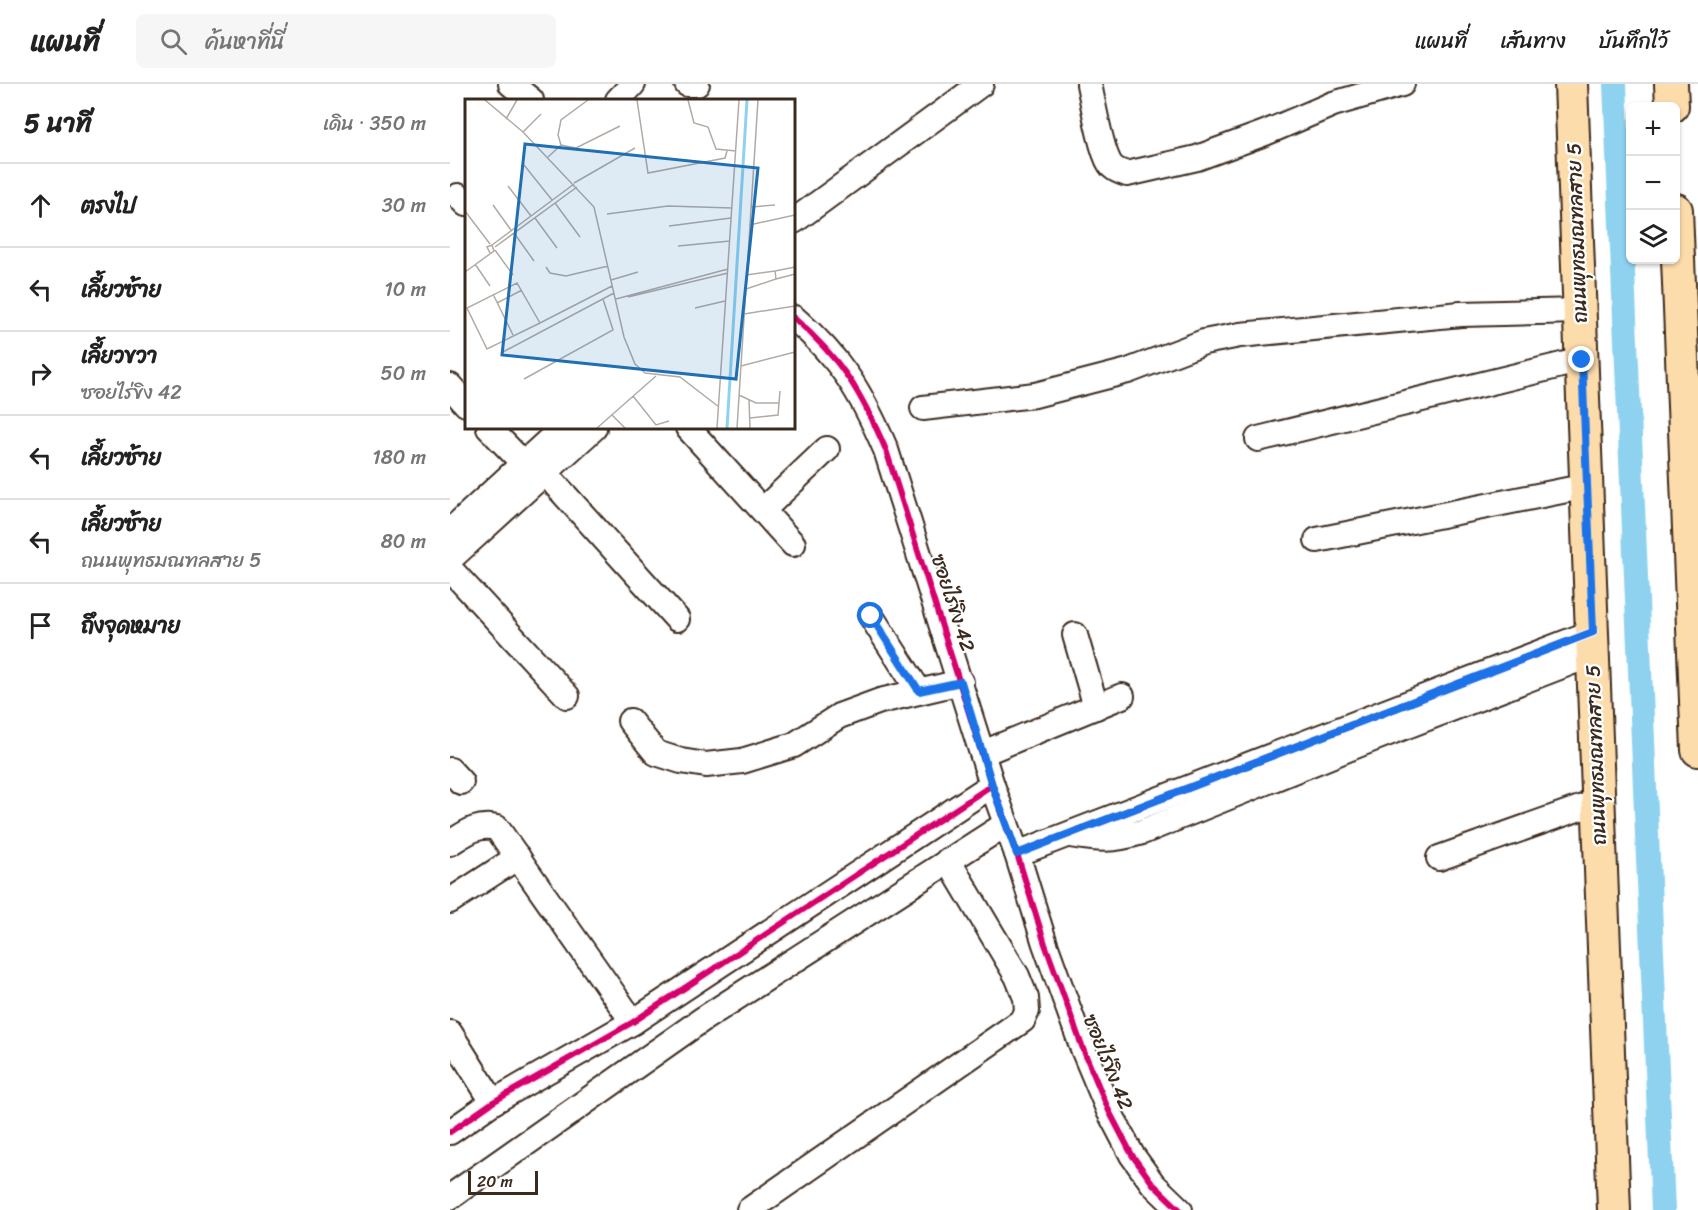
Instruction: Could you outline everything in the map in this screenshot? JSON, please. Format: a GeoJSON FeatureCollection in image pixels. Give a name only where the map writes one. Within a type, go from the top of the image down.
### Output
{"type":"FeatureCollection","features":[{"type":"Feature","properties":{"kind":"main road","name":"ถนนพุทธมณฑลสาย 5"},"geometry":{"type":"LineString","coordinates":[[1571,84],[1614,1210]]}},
{"type":"Feature","properties":{"kind":"main road"},"geometry":{"type":"LineString","coordinates":[[1671,84],[1672,102]]}},
{"type":"Feature","properties":{"kind":"main road"},"geometry":{"type":"LineString","coordinates":[[1680,237],[1688,292],[1698,750]]}},
{"type":"Feature","properties":{"kind":"street"},"geometry":{"type":"LineString","coordinates":[[511,84],[530,99]]}},
{"type":"Feature","properties":{"kind":"street"},"geometry":{"type":"LineString","coordinates":[[619,99],[633,84]]}},
{"type":"Feature","properties":{"kind":"street"},"geometry":{"type":"LineString","coordinates":[[687,84],[697,84]]}},
{"type":"Feature","properties":{"kind":"street"},"geometry":{"type":"LineString","coordinates":[[795,220],[981,84]]}},
{"type":"Feature","properties":{"kind":"street"},"geometry":{"type":"LineString","coordinates":[[1089,84],[1104,147],[1111,165],[1127,174],[1197,158],[1265,133],[1333,104],[1402,84]]}},
{"type":"Feature","properties":{"kind":"street"},"geometry":{"type":"LineString","coordinates":[[923,408],[1035,395],[1128,371],[1204,342],[1240,335],[1461,314],[1580,311]]}},
{"type":"Feature","properties":{"kind":"street","name":"ซอยไร่ขิง 42"},"geometry":{"type":"LineString","coordinates":[[795,319],[833,355],[867,407],[886,450],[992,785],[1083,1049],[1109,1111],[1137,1162],[1153,1184],[1180,1210]]}},
{"type":"Feature","properties":{"kind":"street"},"geometry":{"type":"LineString","coordinates":[[1258,439],[1582,360]]}},
{"type":"Feature","properties":{"kind":"street"},"geometry":{"type":"LineString","coordinates":[[450,386],[465,403]]}},
{"type":"Feature","properties":{"kind":"street"},"geometry":{"type":"LineString","coordinates":[[490,429],[534,468],[677,619]]}},
{"type":"Feature","properties":{"kind":"street"},"geometry":{"type":"LineString","coordinates":[[450,559],[534,468],[561,429]]}},
{"type":"Feature","properties":{"kind":"street"},"geometry":{"type":"LineString","coordinates":[[450,531],[534,468],[592,429]]}},
{"type":"Feature","properties":{"kind":"street"},"geometry":{"type":"LineString","coordinates":[[689,429],[793,544]]}},
{"type":"Feature","properties":{"kind":"street"},"geometry":{"type":"LineString","coordinates":[[763,510],[827,449]]}},
{"type":"Feature","properties":{"kind":"street"},"geometry":{"type":"LineString","coordinates":[[1317,540],[1587,486]]}},
{"type":"Feature","properties":{"kind":"street"},"geometry":{"type":"LineString","coordinates":[[450,569],[567,696]]}},
{"type":"Feature","properties":{"kind":"street"},"geometry":{"type":"LineString","coordinates":[[871,616],[919,691]]}},
{"type":"Feature","properties":{"kind":"street"},"geometry":{"type":"LineString","coordinates":[[1075,635],[1096,707]]}},
{"type":"Feature","properties":{"kind":"street"},"geometry":{"type":"LineString","coordinates":[[1017,854],[1067,835],[1102,840],[1142,832],[1360,744],[1593,643]]}},
{"type":"Feature","properties":{"kind":"street"},"geometry":{"type":"LineString","coordinates":[[630,721],[656,753],[681,761],[706,765],[742,761],[794,745],[839,716],[880,700],[961,682]]}},
{"type":"Feature","properties":{"kind":"street"},"geometry":{"type":"LineString","coordinates":[[983,753],[1122,696]]}},
{"type":"Feature","properties":{"kind":"street"},"geometry":{"type":"LineString","coordinates":[[450,1132],[493,1102],[633,1022],[992,785]]}},
{"type":"Feature","properties":{"kind":"street"},"geometry":{"type":"LineString","coordinates":[[1439,858],[1597,802]]}},
{"type":"Feature","properties":{"kind":"street"},"geometry":{"type":"LineString","coordinates":[[450,1197],[702,1019],[1006,824]]}},
{"type":"Feature","properties":{"kind":"street"},"geometry":{"type":"LineString","coordinates":[[450,843],[473,828],[487,825],[497,828],[633,1022]]}},
{"type":"Feature","properties":{"kind":"street"},"geometry":{"type":"LineString","coordinates":[[450,901],[518,857]]}},
{"type":"Feature","properties":{"kind":"street"},"geometry":{"type":"LineString","coordinates":[[748,1210],[1023,1020],[1026,998],[1017,976],[948,860]]}},
{"type":"Feature","properties":{"kind":"street"},"geometry":{"type":"LineString","coordinates":[[450,1033],[493,1102]]}},
{"type":"Feature","properties":{"kind":"waterway"},"geometry":{"type":"LineString","coordinates":[[1615,84],[1663,1210]]}},
{"type":"Feature","properties":{"kind":"cycle path"},"geometry":{"type":"LineString","coordinates":[[795,319],[825,348],[849,378],[868,411],[886,450],[992,785],[1083,1049],[1109,1111],[1132,1155],[1153,1184],[1180,1210]]}},
{"type":"Feature","properties":{"kind":"cycle path"},"geometry":{"type":"LineString","coordinates":[[1017,854],[1593,632]]}},
{"type":"Feature","properties":{"kind":"cycle path"},"geometry":{"type":"LineString","coordinates":[[450,1132],[493,1102],[633,1022],[992,785]]}},
{"type":"Feature","properties":{"kind":"route"},"geometry":{"type":"LineString","coordinates":[[871,616],[919,691],[961,682],[992,785],[1017,854],[1593,632],[1582,360]]}}]}
